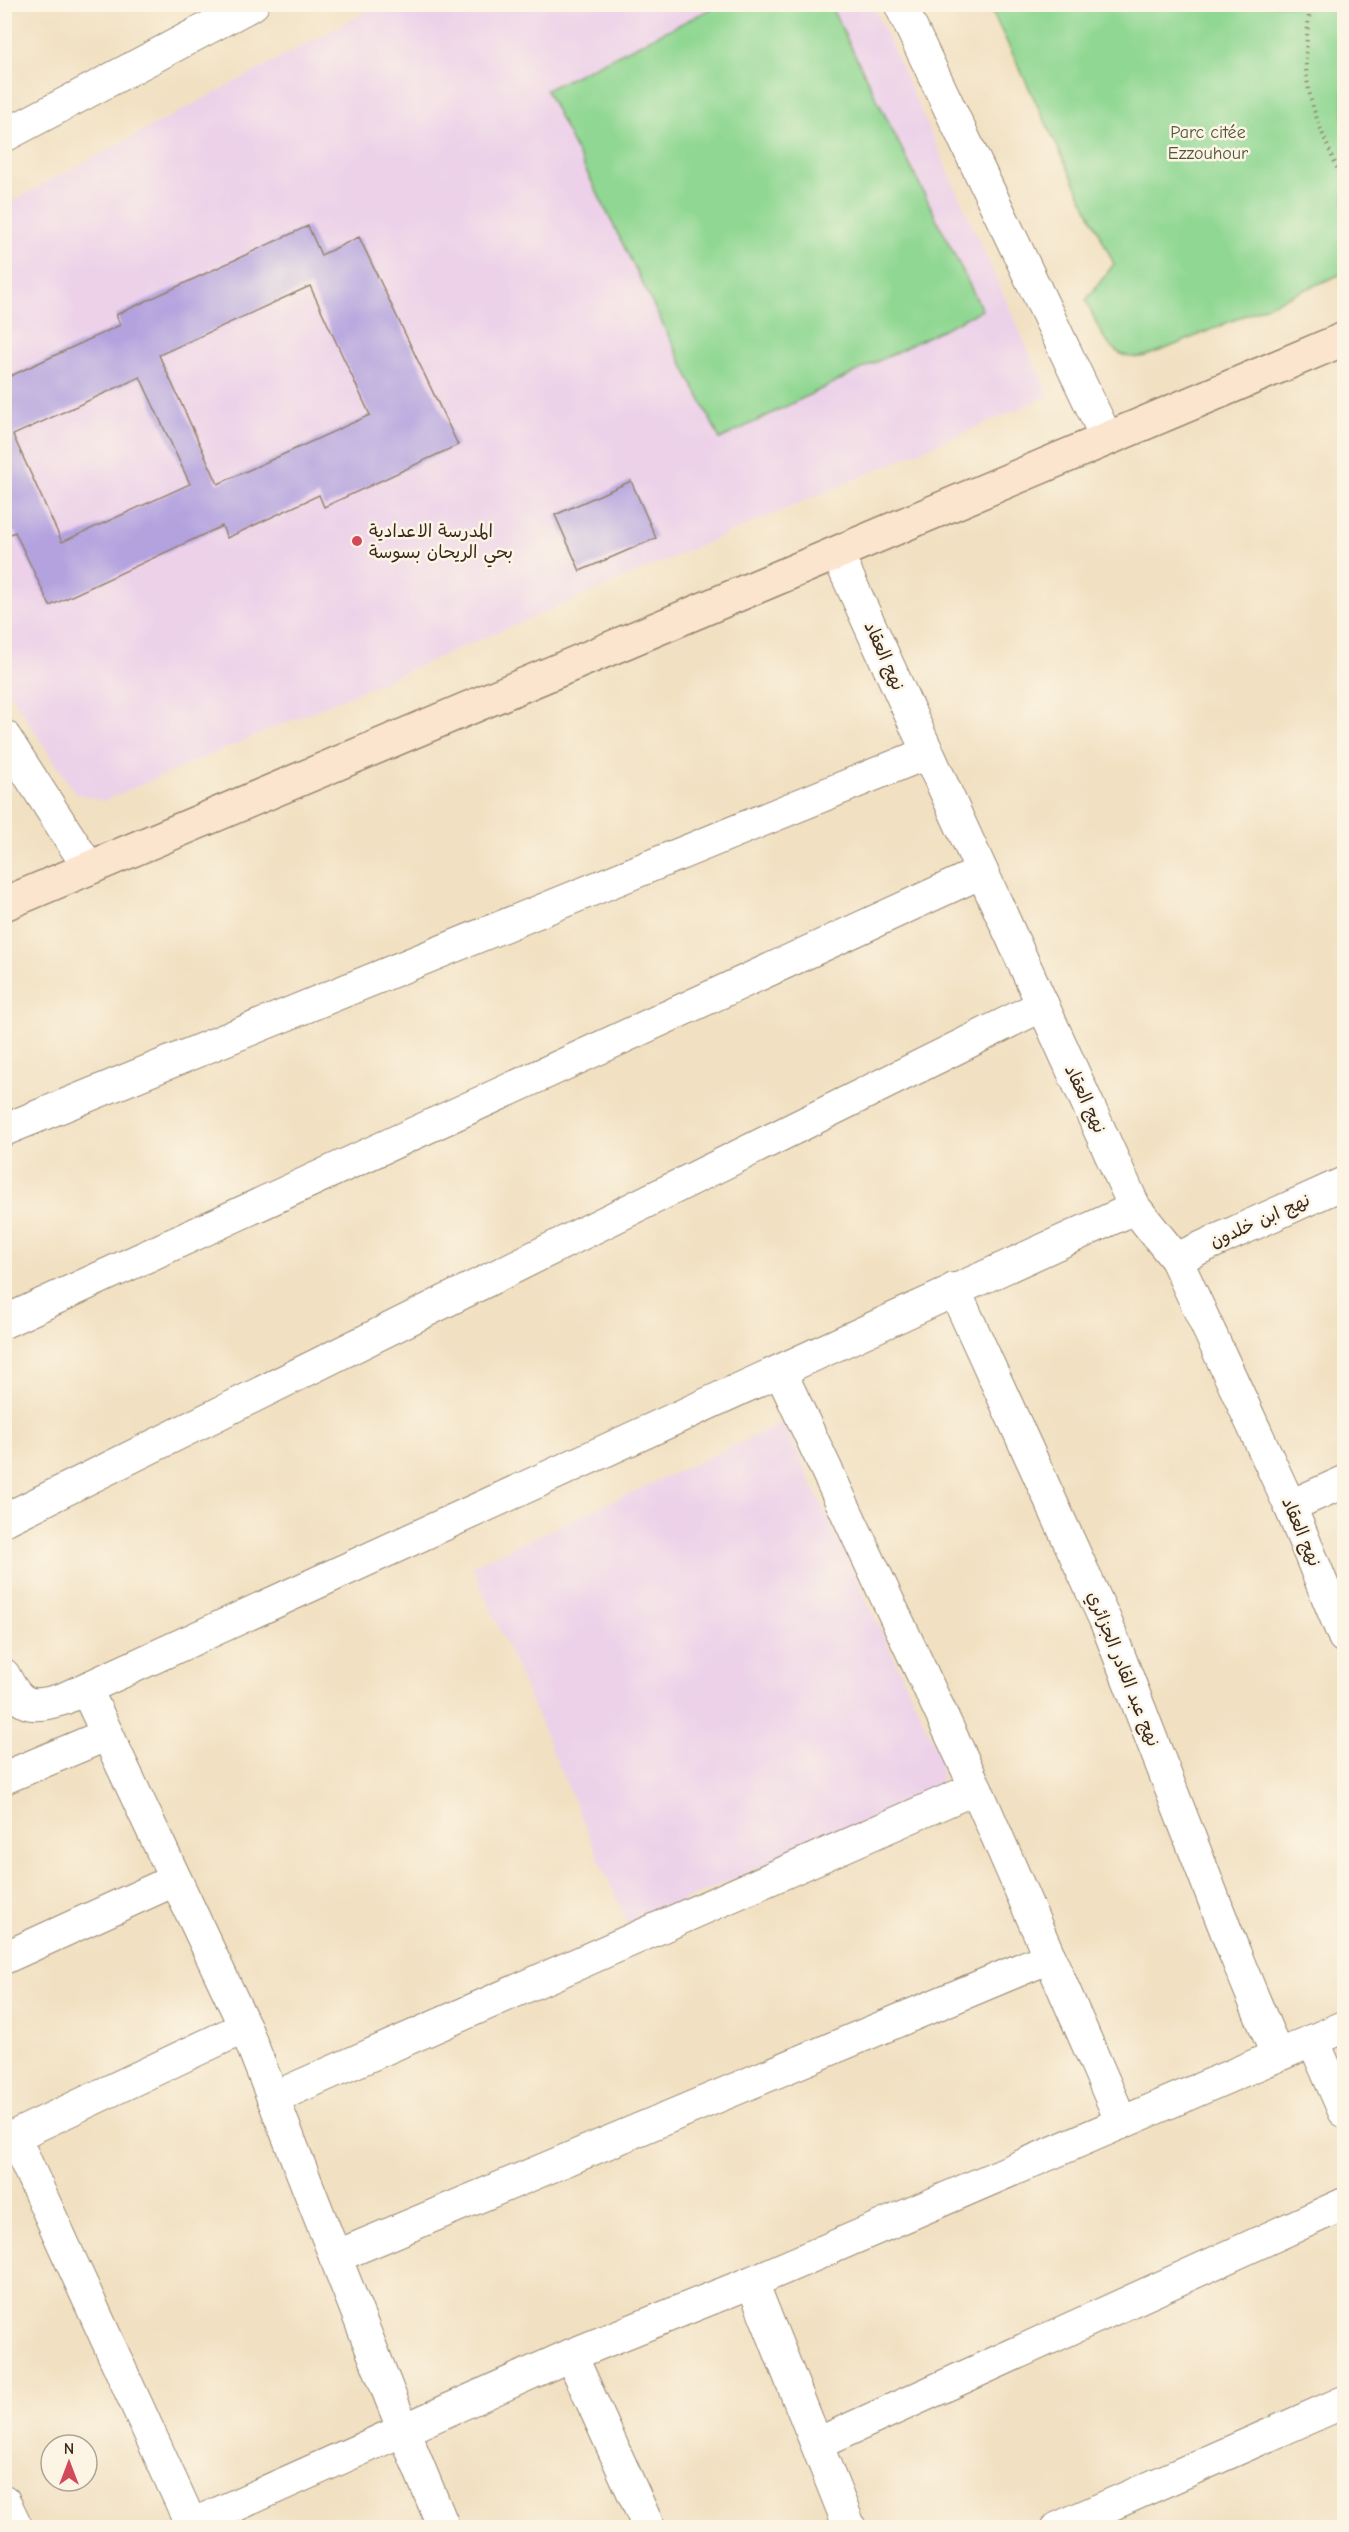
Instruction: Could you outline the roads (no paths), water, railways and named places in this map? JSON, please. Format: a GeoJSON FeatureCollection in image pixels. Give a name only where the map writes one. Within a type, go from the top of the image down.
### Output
{"type":"FeatureCollection","features":[{"type":"Feature","properties":{"kind":"street"},"geometry":{"type":"LineString","coordinates":[[4,136],[253,4]]}},
{"type":"Feature","properties":{"kind":"street"},"geometry":{"type":"LineString","coordinates":[[900,4],[1107,439]]}},
{"type":"Feature","properties":{"kind":"street"},"geometry":{"type":"LineString","coordinates":[[4,904],[1344,339]]}},
{"type":"Feature","properties":{"kind":"street","name":"نهج العقاد"},"geometry":{"type":"LineString","coordinates":[[837,553],[1135,1208],[1176,1259],[1290,1506],[1344,1637]]}},
{"type":"Feature","properties":{"kind":"street"},"geometry":{"type":"LineString","coordinates":[[4,736],[89,868]]}},
{"type":"Feature","properties":{"kind":"street"},"geometry":{"type":"LineString","coordinates":[[4,1130],[927,753]]}},
{"type":"Feature","properties":{"kind":"street"},"geometry":{"type":"LineString","coordinates":[[4,1322],[982,872]]}},
{"type":"Feature","properties":{"kind":"street"},"geometry":{"type":"LineString","coordinates":[[4,1520],[1042,1005]]}},
{"type":"Feature","properties":{"kind":"street","name":"نهج ابن خلدون"},"geometry":{"type":"LineString","coordinates":[[1176,1259],[1344,1183]]}},
{"type":"Feature","properties":{"kind":"street"},"geometry":{"type":"LineString","coordinates":[[4,1675],[23,1702],[36,1707],[63,1699],[1135,1208]]}},
{"type":"Feature","properties":{"kind":"street","name":"نهج عبد القادر الجزائري"},"geometry":{"type":"LineString","coordinates":[[954,1289],[1106,1622],[1235,1954],[1277,2055]]}},
{"type":"Feature","properties":{"kind":"street"},"geometry":{"type":"LineString","coordinates":[[780,1371],[976,1788],[1122,2123]]}},
{"type":"Feature","properties":{"kind":"street"},"geometry":{"type":"LineString","coordinates":[[1290,1506],[1344,1482]]}},
{"type":"Feature","properties":{"kind":"street"},"geometry":{"type":"LineString","coordinates":[[86,1689],[245,2027],[444,2528]]}},
{"type":"Feature","properties":{"kind":"street"},"geometry":{"type":"LineString","coordinates":[[4,1778],[106,1735]]}},
{"type":"Feature","properties":{"kind":"street"},"geometry":{"type":"LineString","coordinates":[[273,2098],[976,1788]]}},
{"type":"Feature","properties":{"kind":"street"},"geometry":{"type":"LineString","coordinates":[[4,1958],[175,1880]]}},
{"type":"Feature","properties":{"kind":"street"},"geometry":{"type":"LineString","coordinates":[[335,2257],[1050,1957]]}},
{"type":"Feature","properties":{"kind":"street"},"geometry":{"type":"LineString","coordinates":[[245,2027],[9,2139],[188,2526],[571,2355],[752,2282],[1344,2027]]}},
{"type":"Feature","properties":{"kind":"street"},"geometry":{"type":"LineString","coordinates":[[1313,2040],[1344,2111]]}},
{"type":"Feature","properties":{"kind":"street"},"geometry":{"type":"LineString","coordinates":[[817,2445],[1344,2204]]}},
{"type":"Feature","properties":{"kind":"street"},"geometry":{"type":"LineString","coordinates":[[752,2282],[850,2528]]}},
{"type":"Feature","properties":{"kind":"street"},"geometry":{"type":"LineString","coordinates":[[571,2355],[649,2528]]}},
{"type":"Feature","properties":{"kind":"street"},"geometry":{"type":"LineString","coordinates":[[1058,2528],[1344,2402]]}},
{"type":"Feature","properties":{"kind":"street"},"geometry":{"type":"LineString","coordinates":[[4,2501],[17,2528]]}},
{"type":"Feature","properties":{"kind":"place","name":"المدرسة الاعدادية بحي الريحان بسوسة"},"geometry":{"type":"Point","coordinates":[357,541]}},
{"type":"Feature","properties":{"kind":"park label","name":"Parc citée Ezzouhour"},"geometry":{"type":"Point","coordinates":[1208,142]}}]}
